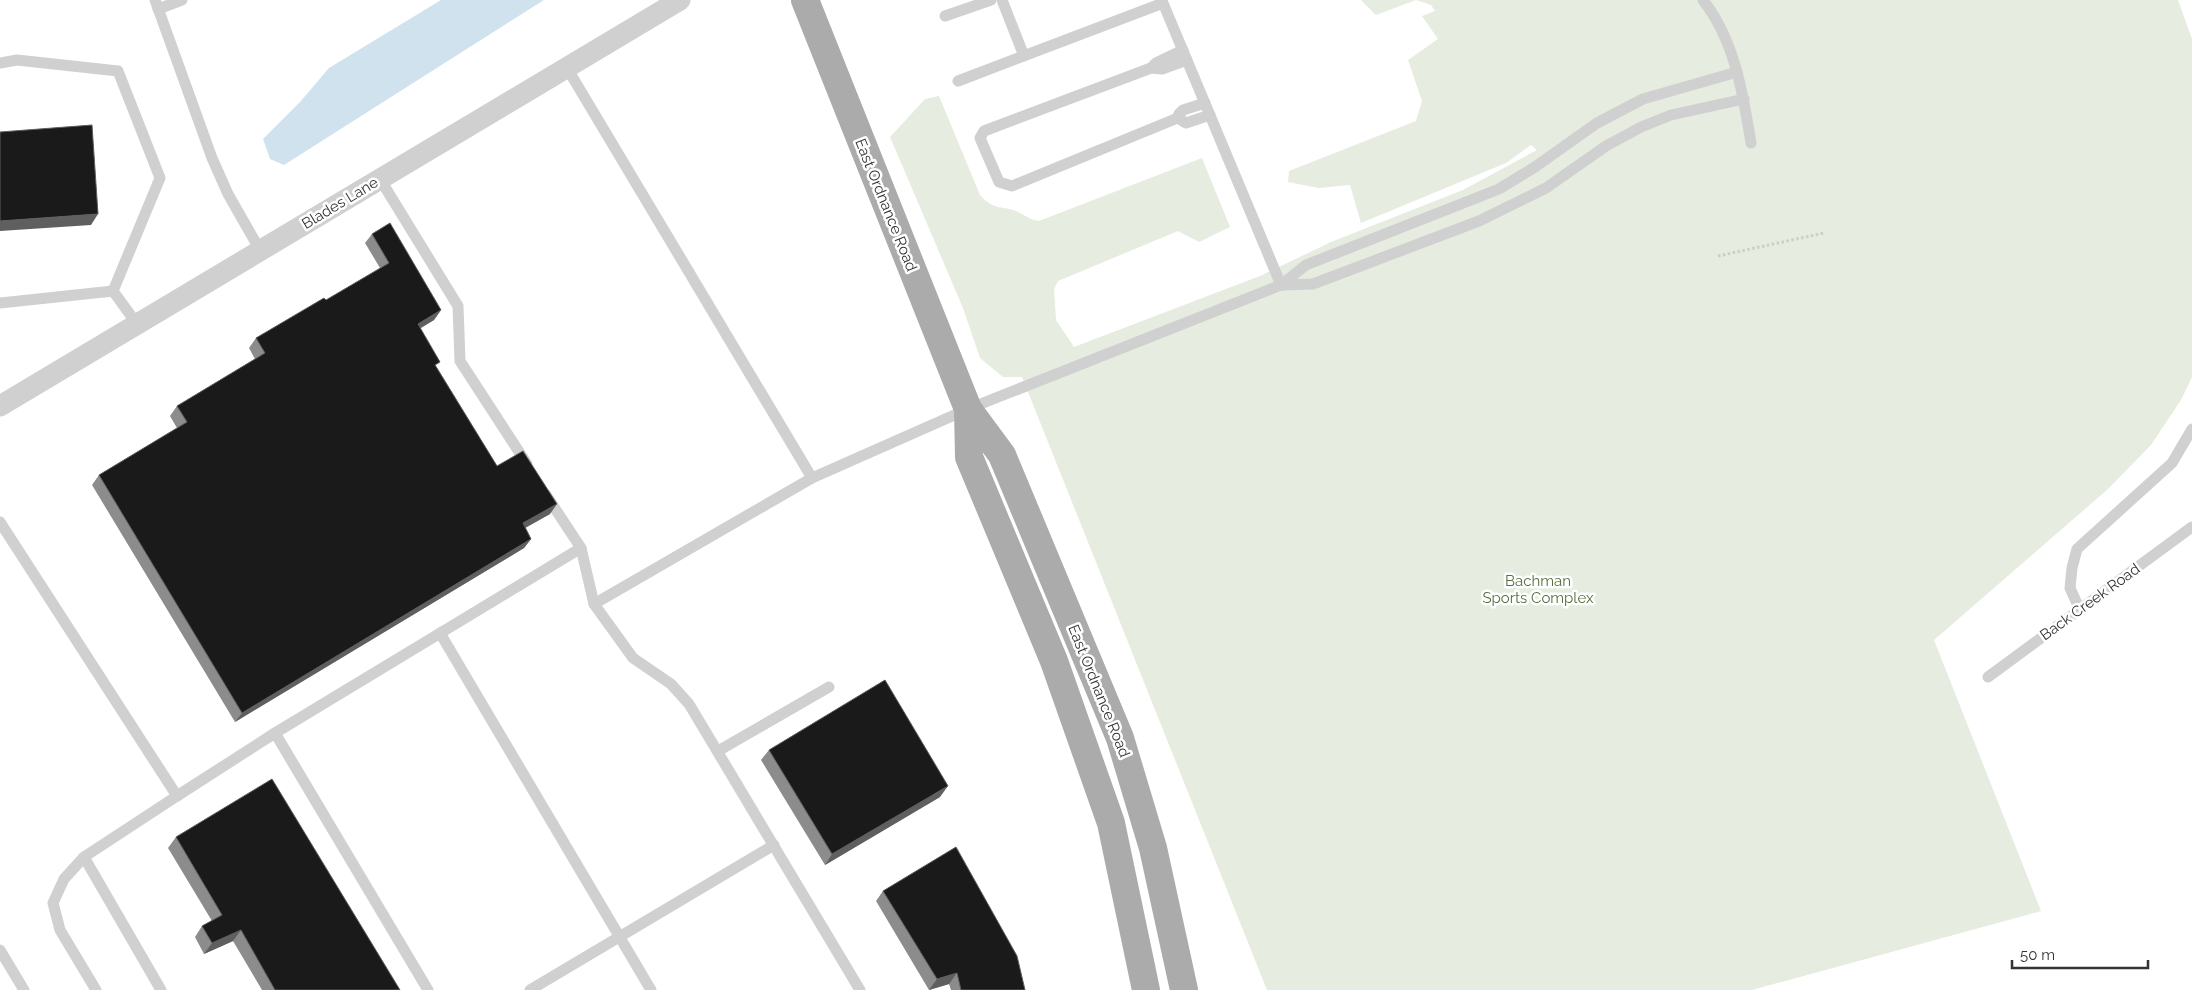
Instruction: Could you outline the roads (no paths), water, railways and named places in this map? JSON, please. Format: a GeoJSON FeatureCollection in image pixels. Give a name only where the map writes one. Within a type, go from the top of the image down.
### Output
{"type":"FeatureCollection","features":[{"type":"Feature","properties":{"kind":"main road","name":"East Ordnance Road"},"geometry":{"type":"LineString","coordinates":[[805,0],[968,409],[1002,455],[1120,738],[1153,848],[1184,990]]}},
{"type":"Feature","properties":{"kind":"main road","name":"East Ordnance Road"},"geometry":{"type":"LineString","coordinates":[[968,409],[969,457],[1054,661],[1110,823],[1146,990]]}},
{"type":"Feature","properties":{"kind":"street","name":"Blades Lane"},"geometry":{"type":"LineString","coordinates":[[0,406],[680,0]]}},
{"type":"Feature","properties":{"kind":"lane"},"geometry":{"type":"LineString","coordinates":[[182,0],[156,4],[212,158],[228,194],[260,250]]}},
{"type":"Feature","properties":{"kind":"lane"},"geometry":{"type":"LineString","coordinates":[[945,16],[991,0]]}},
{"type":"Feature","properties":{"kind":"lane"},"geometry":{"type":"LineString","coordinates":[[1002,0],[1024,56]]}},
{"type":"Feature","properties":{"kind":"lane"},"geometry":{"type":"LineString","coordinates":[[1703,0],[1721,28],[1737,72],[1752,143]]}},
{"type":"Feature","properties":{"kind":"lane"},"geometry":{"type":"LineString","coordinates":[[958,81],[1163,2],[1282,285]]}},
{"type":"Feature","properties":{"kind":"lane"},"geometry":{"type":"LineString","coordinates":[[1180,118],[1012,186],[999,182],[980,138],[984,131],[1151,68],[1162,69],[1185,55]]}},
{"type":"Feature","properties":{"kind":"lane"},"geometry":{"type":"LineString","coordinates":[[0,62],[17,60],[118,71],[160,178],[113,291]]}},
{"type":"Feature","properties":{"kind":"lane"},"geometry":{"type":"LineString","coordinates":[[566,68],[812,478]]}},
{"type":"Feature","properties":{"kind":"lane"},"geometry":{"type":"LineString","coordinates":[[594,604],[812,478],[968,409],[1282,285],[1306,265],[1498,189],[1535,167],[1597,123],[1635,102],[1659,93],[1737,72]]}},
{"type":"Feature","properties":{"kind":"lane"},"geometry":{"type":"LineString","coordinates":[[1282,285],[1312,284],[1479,221],[1546,188],[1606,146],[1641,127],[1671,115],[1744,99]]}},
{"type":"Feature","properties":{"kind":"lane"},"geometry":{"type":"LineString","coordinates":[[1180,118],[1179,114],[1183,110],[1205,103]]}},
{"type":"Feature","properties":{"kind":"lane"},"geometry":{"type":"LineString","coordinates":[[1180,118],[1186,123],[1210,115]]}},
{"type":"Feature","properties":{"kind":"lane"},"geometry":{"type":"LineString","coordinates":[[380,178],[458,306],[460,361],[580,548],[594,604],[633,658],[671,684],[689,704],[860,990]]}},
{"type":"Feature","properties":{"kind":"lane"},"geometry":{"type":"LineString","coordinates":[[0,303],[113,291]]}},
{"type":"Feature","properties":{"kind":"lane"},"geometry":{"type":"LineString","coordinates":[[113,291],[137,324]]}},
{"type":"Feature","properties":{"kind":"lane"},"geometry":{"type":"LineString","coordinates":[[2080,610],[2070,588],[2072,568],[2077,549],[2172,463],[2192,429]]}},
{"type":"Feature","properties":{"kind":"lane"},"geometry":{"type":"LineString","coordinates":[[0,522],[177,796]]}},
{"type":"Feature","properties":{"kind":"lane","name":"Back Creek Road"},"geometry":{"type":"LineString","coordinates":[[1988,677],[2192,527]]}},
{"type":"Feature","properties":{"kind":"lane"},"geometry":{"type":"LineString","coordinates":[[96,990],[60,930],[53,903],[64,879],[84,858],[275,733],[580,548]]}},
{"type":"Feature","properties":{"kind":"lane"},"geometry":{"type":"LineString","coordinates":[[440,633],[651,990]]}},
{"type":"Feature","properties":{"kind":"lane"},"geometry":{"type":"LineString","coordinates":[[718,751],[829,687]]}},
{"type":"Feature","properties":{"kind":"lane"},"geometry":{"type":"LineString","coordinates":[[275,733],[428,990]]}},
{"type":"Feature","properties":{"kind":"lane"},"geometry":{"type":"LineString","coordinates":[[530,990],[774,846]]}},
{"type":"Feature","properties":{"kind":"lane"},"geometry":{"type":"LineString","coordinates":[[84,858],[161,990]]}},
{"type":"Feature","properties":{"kind":"lane"},"geometry":{"type":"LineString","coordinates":[[0,950],[22,987],[10,990]]}},
{"type":"Feature","properties":{"kind":"water"},"geometry":{"type":"Polygon","coordinates":[[[441,0],[544,0],[284,165],[270,159],[263,139],[300,102],[329,68],[441,0]]]}},
{"type":"Feature","properties":{"kind":"park label","name":"Bachman Sports Complex"},"geometry":{"type":"Point","coordinates":[1538,590]}}]}
